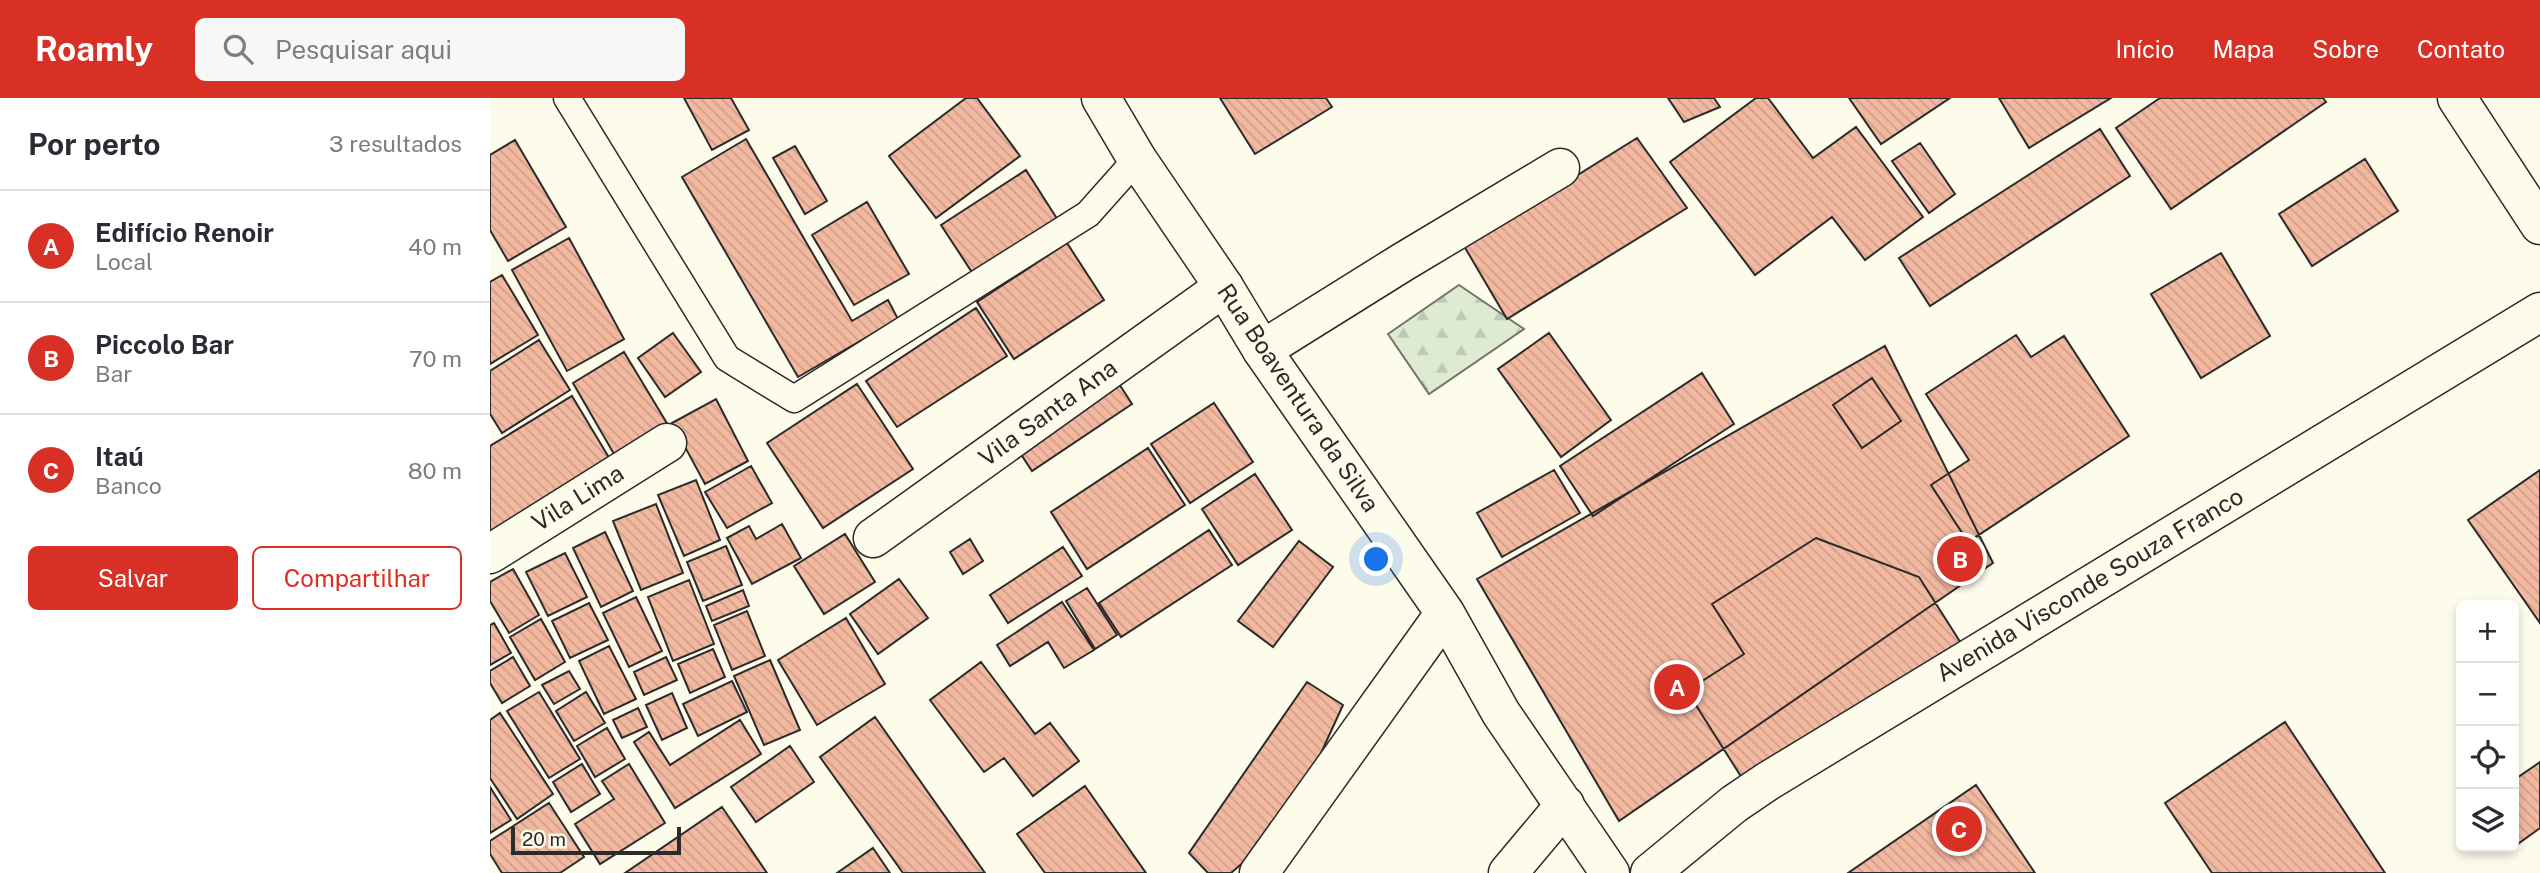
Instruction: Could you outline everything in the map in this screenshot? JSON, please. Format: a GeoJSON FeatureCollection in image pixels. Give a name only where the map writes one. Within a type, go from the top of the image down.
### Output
{"type":"FeatureCollection","features":[{"type":"Feature","properties":{"kind":"street","name":"Rua Boaventura da Silva"},"geometry":{"type":"LineString","coordinates":[[1101,98],[1137,159],[1224,287],[1262,350],[1445,613],[1501,713],[1610,873]]}},
{"type":"Feature","properties":{"kind":"street"},"geometry":{"type":"LineString","coordinates":[[2456,98],[2540,225]]}},
{"type":"Feature","properties":{"kind":"street"},"geometry":{"type":"LineString","coordinates":[[1262,350],[1560,168]]}},
{"type":"Feature","properties":{"kind":"street","name":"Vila Santa Ana"},"geometry":{"type":"LineString","coordinates":[[873,538],[1224,287]]}},
{"type":"Feature","properties":{"kind":"street","name":"Avenida Visconde Souza Franco"},"geometry":{"type":"LineString","coordinates":[[1650,873],[1734,804],[1768,781],[2540,312]]}},
{"type":"Feature","properties":{"kind":"street","name":"Vila Lima"},"geometry":{"type":"LineString","coordinates":[[490,554],[667,443]]}},
{"type":"Feature","properties":{"kind":"street"},"geometry":{"type":"LineString","coordinates":[[1259,873],[1445,613]]}},
{"type":"Feature","properties":{"kind":"street"},"geometry":{"type":"LineString","coordinates":[[1508,873],[1565,805]]}},
{"type":"Feature","properties":{"kind":"lane"},"geometry":{"type":"LineString","coordinates":[[567,98],[727,358],[794,399],[1088,214],[1137,159]]}},
{"type":"Feature","properties":{"kind":"green space"},"geometry":{"type":"Polygon","coordinates":[[[1459,285],[1524,329],[1429,394],[1388,334],[1459,285]]]}},
{"type":"Feature","properties":{"kind":"building"},"geometry":{"type":"Polygon","coordinates":[[[684,98],[731,98],[749,130],[712,150],[684,98]]]}},
{"type":"Feature","properties":{"kind":"building"},"geometry":{"type":"Polygon","coordinates":[[[966,98],[977,98],[1020,156],[936,218],[889,156],[966,98]]]}},
{"type":"Feature","properties":{"kind":"building"},"geometry":{"type":"Polygon","coordinates":[[[1220,98],[1326,98],[1332,107],[1255,154],[1220,98]]]}},
{"type":"Feature","properties":{"kind":"building"},"geometry":{"type":"Polygon","coordinates":[[[1668,98],[1714,98],[1720,107],[1684,122],[1668,98]]]}},
{"type":"Feature","properties":{"kind":"building"},"geometry":{"type":"Polygon","coordinates":[[[1756,98],[1768,98],[1813,158],[1856,127],[1923,217],[1865,260],[1832,217],[1755,275],[1670,162],[1756,98]]]}},
{"type":"Feature","properties":{"kind":"building"},"geometry":{"type":"Polygon","coordinates":[[[1849,98],[1950,98],[1881,144],[1849,98]]]}},
{"type":"Feature","properties":{"kind":"building"},"geometry":{"type":"Polygon","coordinates":[[[1999,98],[2111,98],[2029,148],[1999,98]]]}},
{"type":"Feature","properties":{"kind":"building"},"geometry":{"type":"Polygon","coordinates":[[[2160,98],[2323,98],[2326,102],[2171,209],[2116,128],[2160,98]]]}},
{"type":"Feature","properties":{"kind":"building"},"geometry":{"type":"Polygon","coordinates":[[[2100,129],[2130,176],[1930,306],[1899,258],[2100,129]]]}},
{"type":"Feature","properties":{"kind":"building"},"geometry":{"type":"Polygon","coordinates":[[[1637,138],[1687,208],[1507,319],[1464,246],[1637,138]]]}},
{"type":"Feature","properties":{"kind":"building"},"geometry":{"type":"Polygon","coordinates":[[[746,139],[852,321],[888,300],[898,319],[798,377],[682,177],[746,139]]]}},
{"type":"Feature","properties":{"kind":"building"},"geometry":{"type":"Polygon","coordinates":[[[515,140],[566,227],[508,261],[490,230],[490,155],[515,140]]]}},
{"type":"Feature","properties":{"kind":"building"},"geometry":{"type":"Polygon","coordinates":[[[1920,143],[1955,194],[1929,213],[1892,161],[1920,143]]]}},
{"type":"Feature","properties":{"kind":"building"},"geometry":{"type":"Polygon","coordinates":[[[795,146],[827,201],[805,214],[773,158],[795,146]]]}},
{"type":"Feature","properties":{"kind":"building"},"geometry":{"type":"Polygon","coordinates":[[[2365,159],[2398,211],[2312,266],[2279,214],[2365,159]]]}},
{"type":"Feature","properties":{"kind":"building"},"geometry":{"type":"Polygon","coordinates":[[[1026,170],[1061,225],[977,280],[941,225],[1026,170]]]}},
{"type":"Feature","properties":{"kind":"building"},"geometry":{"type":"Polygon","coordinates":[[[867,202],[909,274],[854,305],[812,235],[867,202]]]}},
{"type":"Feature","properties":{"kind":"building"},"geometry":{"type":"Polygon","coordinates":[[[569,238],[624,339],[567,371],[512,270],[569,238]]]}},
{"type":"Feature","properties":{"kind":"building"},"geometry":{"type":"Polygon","coordinates":[[[1067,243],[1104,300],[1014,359],[977,302],[1067,243]]]}},
{"type":"Feature","properties":{"kind":"building"},"geometry":{"type":"Polygon","coordinates":[[[2221,253],[2270,336],[2201,378],[2151,294],[2221,253]]]}},
{"type":"Feature","properties":{"kind":"building"},"geometry":{"type":"Polygon","coordinates":[[[502,275],[538,335],[490,364],[490,282],[502,275]]]}},
{"type":"Feature","properties":{"kind":"building"},"geometry":{"type":"Polygon","coordinates":[[[976,308],[1007,356],[897,427],[866,381],[976,308]]]}},
{"type":"Feature","properties":{"kind":"building"},"geometry":{"type":"Polygon","coordinates":[[[673,333],[701,372],[665,397],[638,358],[673,333]]]}},
{"type":"Feature","properties":{"kind":"building"},"geometry":{"type":"Polygon","coordinates":[[[1549,333],[1611,420],[1561,457],[1498,369],[1549,333]]]}},
{"type":"Feature","properties":{"kind":"building"},"geometry":{"type":"Polygon","coordinates":[[[2016,335],[2031,357],[2064,336],[2129,436],[1968,542],[1931,485],[1969,460],[1926,394],[2016,335]]]}},
{"type":"Feature","properties":{"kind":"building"},"geometry":{"type":"Polygon","coordinates":[[[539,340],[570,390],[502,433],[490,414],[490,371],[539,340]]]}},
{"type":"Feature","properties":{"kind":"building"},"geometry":{"type":"Polygon","coordinates":[[[1885,346],[1993,563],[1619,821],[1477,579],[1885,346]]]}},
{"type":"Feature","properties":{"kind":"building"},"geometry":{"type":"Polygon","coordinates":[[[624,352],[671,430],[618,461],[573,383],[624,352]]]}},
{"type":"Feature","properties":{"kind":"building"},"geometry":{"type":"Polygon","coordinates":[[[1702,373],[1734,424],[1593,516],[1560,466],[1702,373]]]}},
{"type":"Feature","properties":{"kind":"building"},"geometry":{"type":"Polygon","coordinates":[[[1114,376],[1132,404],[1032,471],[1013,442],[1114,376]]]}},
{"type":"Feature","properties":{"kind":"building"},"geometry":{"type":"Polygon","coordinates":[[[1872,378],[1901,421],[1862,448],[1833,405],[1872,378]]]}},
{"type":"Feature","properties":{"kind":"building"},"geometry":{"type":"Polygon","coordinates":[[[857,384],[913,469],[823,528],[767,443],[857,384]]]}},
{"type":"Feature","properties":{"kind":"building"},"geometry":{"type":"Polygon","coordinates":[[[572,396],[614,466],[490,542],[490,446],[572,396]]]}},
{"type":"Feature","properties":{"kind":"building"},"geometry":{"type":"Polygon","coordinates":[[[716,399],[748,461],[705,484],[672,423],[716,399]]]}},
{"type":"Feature","properties":{"kind":"building"},"geometry":{"type":"Polygon","coordinates":[[[1214,403],[1253,462],[1190,503],[1151,444],[1214,403]]]}},
{"type":"Feature","properties":{"kind":"building"},"geometry":{"type":"Polygon","coordinates":[[[1148,448],[1185,505],[1087,569],[1051,512],[1148,448]]]}},
{"type":"Feature","properties":{"kind":"building"},"geometry":{"type":"Polygon","coordinates":[[[751,466],[772,503],[727,528],[705,492],[751,466]]]}},
{"type":"Feature","properties":{"kind":"building"},"geometry":{"type":"Polygon","coordinates":[[[1554,470],[1580,513],[1502,557],[1477,513],[1554,470]]]}},
{"type":"Feature","properties":{"kind":"building"},"geometry":{"type":"Polygon","coordinates":[[[2540,470],[2540,623],[2468,520],[2540,470]]]}},
{"type":"Feature","properties":{"kind":"building"},"geometry":{"type":"Polygon","coordinates":[[[1255,474],[1292,530],[1238,565],[1202,509],[1255,474]]]}},
{"type":"Feature","properties":{"kind":"building"},"geometry":{"type":"Polygon","coordinates":[[[696,480],[720,540],[684,556],[658,495],[696,480]]]}},
{"type":"Feature","properties":{"kind":"building"},"geometry":{"type":"Polygon","coordinates":[[[656,504],[683,573],[641,590],[613,521],[656,504]]]}},
{"type":"Feature","properties":{"kind":"building"},"geometry":{"type":"Polygon","coordinates":[[[782,524],[801,558],[752,584],[727,538],[749,526],[756,539],[782,524]]]}},
{"type":"Feature","properties":{"kind":"building"},"geometry":{"type":"Polygon","coordinates":[[[1209,530],[1232,565],[1121,637],[1099,603],[1209,530]]]}},
{"type":"Feature","properties":{"kind":"building"},"geometry":{"type":"Polygon","coordinates":[[[605,532],[633,591],[601,607],[573,548],[605,532]]]}},
{"type":"Feature","properties":{"kind":"building"},"geometry":{"type":"Polygon","coordinates":[[[845,534],[875,582],[824,614],[794,566],[845,534]]]}},
{"type":"Feature","properties":{"kind":"building"},"geometry":{"type":"Polygon","coordinates":[[[1816,538],[1919,577],[1964,648],[1747,786],[1687,691],[1744,654],[1712,604],[1816,538]]]}},
{"type":"Feature","properties":{"kind":"building"},"geometry":{"type":"Polygon","coordinates":[[[970,539],[983,561],[963,574],[950,552],[970,539]]]}},
{"type":"Feature","properties":{"kind":"building"},"geometry":{"type":"Polygon","coordinates":[[[1299,541],[1333,567],[1273,647],[1238,621],[1299,541]]]}},
{"type":"Feature","properties":{"kind":"building"},"geometry":{"type":"Polygon","coordinates":[[[726,546],[742,585],[703,601],[687,562],[726,546]]]}},
{"type":"Feature","properties":{"kind":"building"},"geometry":{"type":"Polygon","coordinates":[[[1063,547],[1082,576],[1008,623],[990,595],[1063,547]]]}},
{"type":"Feature","properties":{"kind":"building"},"geometry":{"type":"Polygon","coordinates":[[[565,553],[587,597],[548,616],[526,572],[565,553]]]}},
{"type":"Feature","properties":{"kind":"building"},"geometry":{"type":"Polygon","coordinates":[[[513,569],[539,615],[509,633],[490,601],[490,582],[513,569]]]}},
{"type":"Feature","properties":{"kind":"building"},"geometry":{"type":"Polygon","coordinates":[[[899,579],[928,618],[878,654],[850,614],[899,579]]]}},
{"type":"Feature","properties":{"kind":"building"},"geometry":{"type":"Polygon","coordinates":[[[689,580],[714,644],[673,661],[648,597],[689,580]]]}},
{"type":"Feature","properties":{"kind":"building"},"geometry":{"type":"Polygon","coordinates":[[[1087,588],[1117,635],[1095,649],[1066,601],[1087,588]]]}},
{"type":"Feature","properties":{"kind":"building"},"geometry":{"type":"Polygon","coordinates":[[[743,590],[749,606],[712,621],[706,606],[743,590]]]}},
{"type":"Feature","properties":{"kind":"building"},"geometry":{"type":"Polygon","coordinates":[[[636,597],[662,651],[629,667],[603,613],[636,597]]]}},
{"type":"Feature","properties":{"kind":"building"},"geometry":{"type":"Polygon","coordinates":[[[1062,602],[1094,650],[1064,668],[1048,642],[1010,666],[997,645],[1062,602]]]}},
{"type":"Feature","properties":{"kind":"building"},"geometry":{"type":"Polygon","coordinates":[[[589,603],[608,640],[570,658],[552,621],[589,603]]]}},
{"type":"Feature","properties":{"kind":"building"},"geometry":{"type":"Polygon","coordinates":[[[747,611],[765,656],[732,670],[714,625],[747,611]]]}},
{"type":"Feature","properties":{"kind":"building"},"geometry":{"type":"Polygon","coordinates":[[[846,618],[885,684],[817,725],[778,660],[846,618]]]}},
{"type":"Feature","properties":{"kind":"building"},"geometry":{"type":"Polygon","coordinates":[[[541,619],[565,662],[535,680],[510,637],[541,619]]]}},
{"type":"Feature","properties":{"kind":"building"},"geometry":{"type":"Polygon","coordinates":[[[494,623],[511,653],[490,665],[490,625],[494,623]]]}},
{"type":"Feature","properties":{"kind":"building"},"geometry":{"type":"Polygon","coordinates":[[[609,646],[636,699],[604,714],[579,661],[609,646]]]}},
{"type":"Feature","properties":{"kind":"building"},"geometry":{"type":"Polygon","coordinates":[[[713,649],[725,677],[690,693],[678,664],[713,649]]]}},
{"type":"Feature","properties":{"kind":"building"},"geometry":{"type":"Polygon","coordinates":[[[513,657],[530,686],[502,703],[490,683],[490,671],[513,657]]]}},
{"type":"Feature","properties":{"kind":"building"},"geometry":{"type":"Polygon","coordinates":[[[666,657],[677,680],[644,695],[634,672],[666,657]]]}},
{"type":"Feature","properties":{"kind":"building"},"geometry":{"type":"Polygon","coordinates":[[[770,660],[800,730],[764,745],[734,676],[770,660]]]}},
{"type":"Feature","properties":{"kind":"building"},"geometry":{"type":"Polygon","coordinates":[[[981,662],[1035,734],[1050,723],[1079,761],[1033,796],[1004,758],[984,772],[930,700],[981,662]]]}},
{"type":"Feature","properties":{"kind":"building"},"geometry":{"type":"Polygon","coordinates":[[[569,671],[580,689],[554,704],[542,685],[569,671]]]}},
{"type":"Feature","properties":{"kind":"building"},"geometry":{"type":"Polygon","coordinates":[[[732,681],[747,712],[698,736],[683,704],[732,681]]]}},
{"type":"Feature","properties":{"kind":"building"},"geometry":{"type":"Polygon","coordinates":[[[1307,682],[1343,705],[1289,823],[1231,873],[1208,873],[1189,853],[1307,682]]]}},
{"type":"Feature","properties":{"kind":"building"},"geometry":{"type":"Polygon","coordinates":[[[539,692],[580,759],[549,778],[507,711],[539,692]]]}},
{"type":"Feature","properties":{"kind":"building"},"geometry":{"type":"Polygon","coordinates":[[[586,692],[605,723],[574,741],[556,711],[586,692]]]}},
{"type":"Feature","properties":{"kind":"building"},"geometry":{"type":"Polygon","coordinates":[[[672,693],[687,728],[662,740],[646,705],[672,693]]]}},
{"type":"Feature","properties":{"kind":"building"},"geometry":{"type":"Polygon","coordinates":[[[638,708],[647,727],[622,738],[613,720],[638,708]]]}},
{"type":"Feature","properties":{"kind":"building"},"geometry":{"type":"Polygon","coordinates":[[[500,713],[553,794],[517,819],[490,778],[490,720],[500,713]]]}},
{"type":"Feature","properties":{"kind":"building"},"geometry":{"type":"Polygon","coordinates":[[[875,717],[985,873],[903,873],[820,757],[875,717]]]}},
{"type":"Feature","properties":{"kind":"building"},"geometry":{"type":"Polygon","coordinates":[[[740,720],[761,754],[675,808],[634,742],[649,732],[670,765],[740,720]]]}},
{"type":"Feature","properties":{"kind":"building"},"geometry":{"type":"Polygon","coordinates":[[[2285,722],[2385,873],[2212,873],[2165,803],[2285,722]]]}},
{"type":"Feature","properties":{"kind":"building"},"geometry":{"type":"Polygon","coordinates":[[[607,728],[625,759],[595,777],[577,746],[607,728]]]}},
{"type":"Feature","properties":{"kind":"building"},"geometry":{"type":"Polygon","coordinates":[[[790,746],[814,782],[756,822],[731,787],[790,746]]]}},
{"type":"Feature","properties":{"kind":"building"},"geometry":{"type":"Polygon","coordinates":[[[2540,762],[2540,828],[2519,843],[2519,789],[2519,777],[2540,762]]]}},
{"type":"Feature","properties":{"kind":"building"},"geometry":{"type":"Polygon","coordinates":[[[582,764],[600,794],[571,812],[553,782],[582,764]]]}},
{"type":"Feature","properties":{"kind":"building"},"geometry":{"type":"Polygon","coordinates":[[[629,764],[665,823],[600,864],[575,824],[614,799],[602,781],[629,764]]]}},
{"type":"Feature","properties":{"kind":"building"},"geometry":{"type":"Polygon","coordinates":[[[1976,785],[2035,873],[1848,873],[1976,785]]]}},
{"type":"Feature","properties":{"kind":"building"},"geometry":{"type":"Polygon","coordinates":[[[1085,786],[1146,873],[1045,873],[1017,834],[1085,786]]]}},
{"type":"Feature","properties":{"kind":"building"},"geometry":{"type":"Polygon","coordinates":[[[490,787],[511,820],[490,833],[490,787]]]}},
{"type":"Feature","properties":{"kind":"building"},"geometry":{"type":"Polygon","coordinates":[[[549,803],[584,857],[560,873],[502,873],[490,854],[490,841],[549,803]]]}},
{"type":"Feature","properties":{"kind":"building"},"geometry":{"type":"Polygon","coordinates":[[[722,807],[767,873],[625,873],[722,807]]]}},
{"type":"Feature","properties":{"kind":"building"},"geometry":{"type":"Polygon","coordinates":[[[873,848],[890,873],[837,873],[873,848]]]}},
{"type":"Feature","properties":{"kind":"place","name":"Piccolo Bar"},"geometry":{"type":"Point","coordinates":[1960,559]}},
{"type":"Feature","properties":{"kind":"place","name":"Edifício Renoir"},"geometry":{"type":"Point","coordinates":[1677,687]}},
{"type":"Feature","properties":{"kind":"place","name":"Itaú"},"geometry":{"type":"Point","coordinates":[1959,829]}}]}
